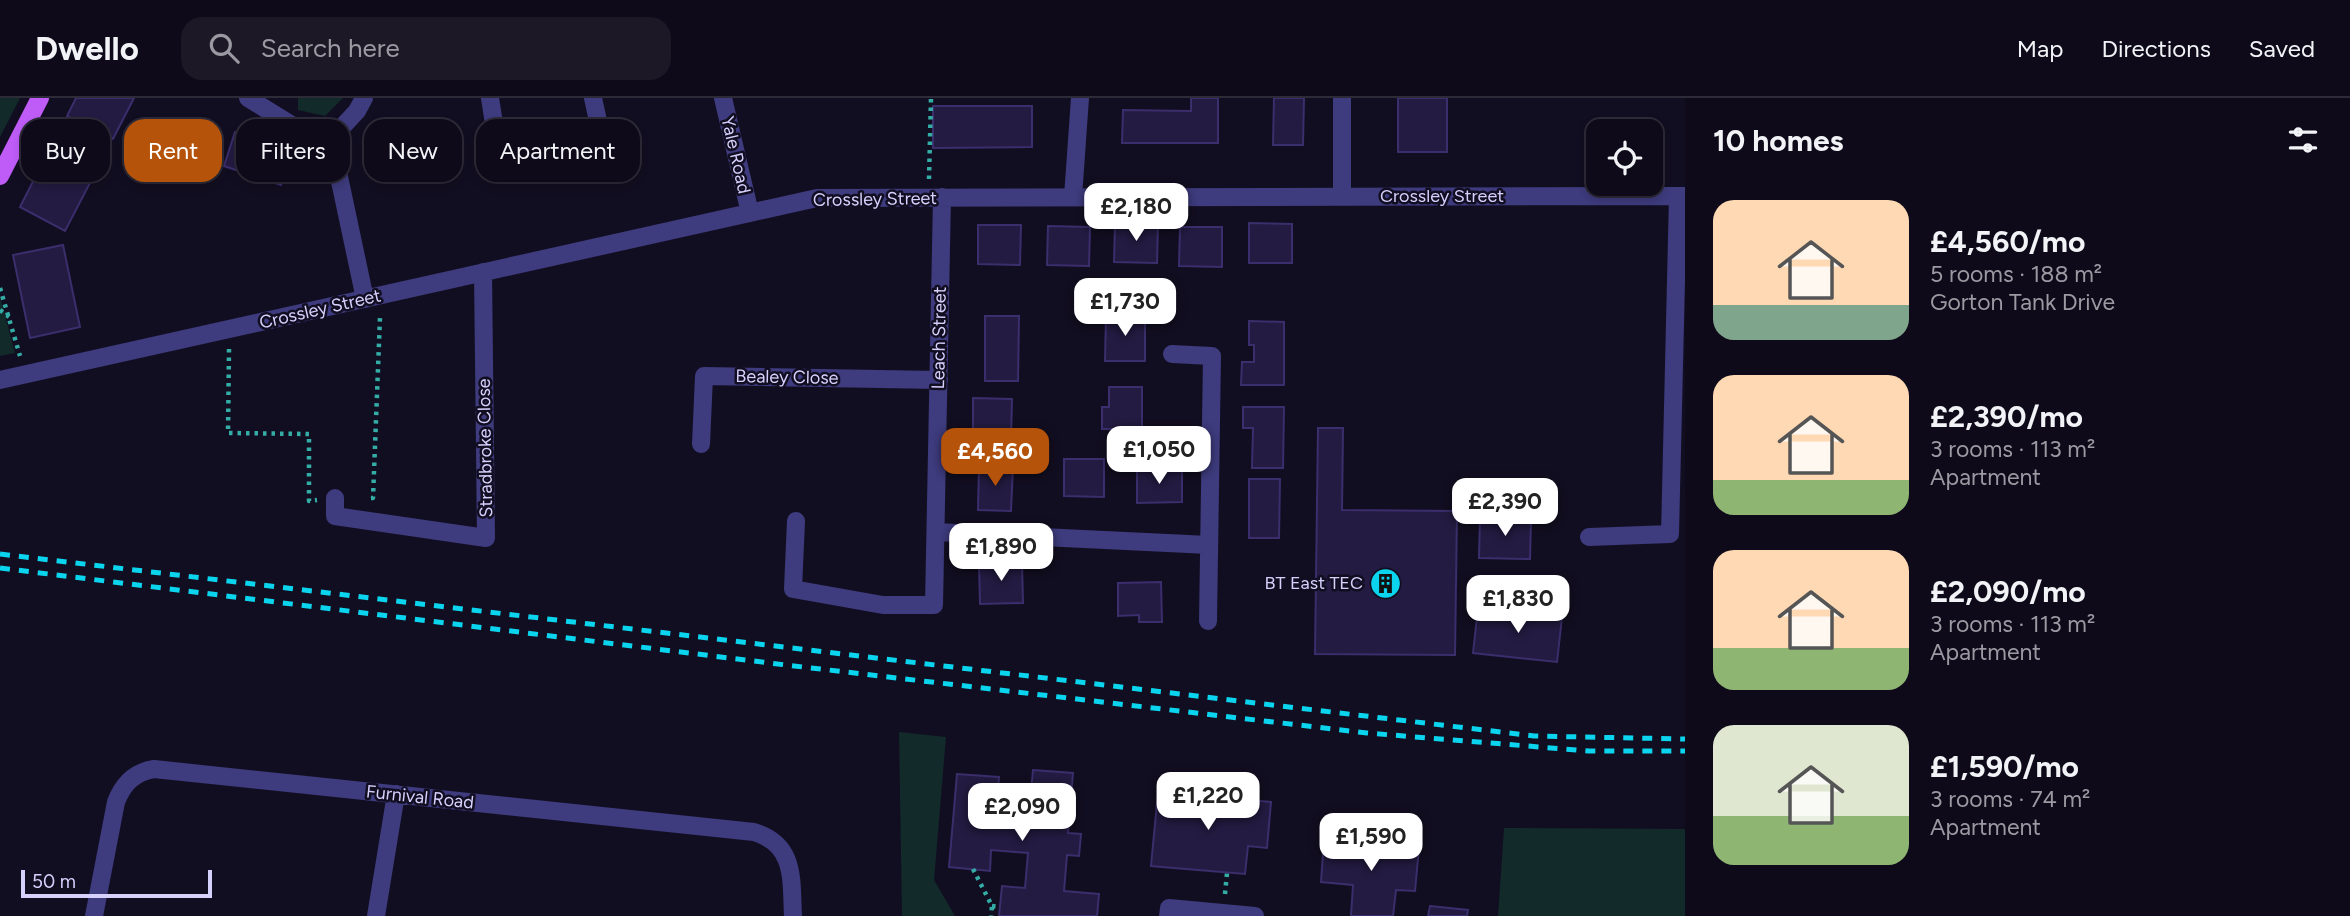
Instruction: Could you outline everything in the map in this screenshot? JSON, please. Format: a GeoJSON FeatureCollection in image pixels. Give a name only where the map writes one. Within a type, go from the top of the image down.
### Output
{"type":"FeatureCollection","features":[{"type":"Feature","properties":{"kind":"main road"},"geometry":{"type":"LineString","coordinates":[[0,176],[40,98]]}},
{"type":"Feature","properties":{"kind":"street"},"geometry":{"type":"LineString","coordinates":[[247,98],[282,119]]}},
{"type":"Feature","properties":{"kind":"street"},"geometry":{"type":"LineString","coordinates":[[350,119],[364,98]]}},
{"type":"Feature","properties":{"kind":"street"},"geometry":{"type":"LineString","coordinates":[[490,98],[493,119]]}},
{"type":"Feature","properties":{"kind":"street"},"geometry":{"type":"LineString","coordinates":[[593,98],[598,119]]}},
{"type":"Feature","properties":{"kind":"street","name":"Yale Road"},"geometry":{"type":"LineString","coordinates":[[723,98],[750,213]]}},
{"type":"Feature","properties":{"kind":"street"},"geometry":{"type":"LineString","coordinates":[[1073,197],[1080,98]]}},
{"type":"Feature","properties":{"kind":"street"},"geometry":{"type":"LineString","coordinates":[[1342,98],[1342,196]]}},
{"type":"Feature","properties":{"kind":"street"},"geometry":{"type":"LineString","coordinates":[[342,182],[373,297]]}},
{"type":"Feature","properties":{"kind":"street"},"geometry":{"type":"LineString","coordinates":[[1589,537],[1670,534],[1679,398],[1681,196]]}},
{"type":"Feature","properties":{"kind":"street","name":"Crossley Street"},"geometry":{"type":"LineString","coordinates":[[0,380],[817,198],[1681,196]]}},
{"type":"Feature","properties":{"kind":"street","name":"Leach Street"},"geometry":{"type":"LineString","coordinates":[[796,521],[793,589],[883,605],[934,605],[939,380],[936,197]]}},
{"type":"Feature","properties":{"kind":"street","name":"Stradbroke Close"},"geometry":{"type":"LineString","coordinates":[[335,498],[335,516],[486,538],[483,272]]}},
{"type":"Feature","properties":{"kind":"street"},"geometry":{"type":"LineString","coordinates":[[1172,354],[1212,356],[1208,621]]}},
{"type":"Feature","properties":{"kind":"street","name":"Bealey Close"},"geometry":{"type":"LineString","coordinates":[[701,444],[704,376],[939,380]]}},
{"type":"Feature","properties":{"kind":"street"},"geometry":{"type":"LineString","coordinates":[[936,533],[1209,545]]}},
{"type":"Feature","properties":{"kind":"street","name":"Furnival Road"},"geometry":{"type":"LineString","coordinates":[[94,916],[116,802],[121,789],[141,771],[153,769],[754,832],[773,841],[788,857],[793,916]]}},
{"type":"Feature","properties":{"kind":"street"},"geometry":{"type":"LineString","coordinates":[[376,916],[396,794]]}},
{"type":"Feature","properties":{"kind":"street"},"geometry":{"type":"LineString","coordinates":[[1168,916],[1169,908],[1255,916]]}},
{"type":"Feature","properties":{"kind":"path"},"geometry":{"type":"LineString","coordinates":[[931,98],[936,197]]}},
{"type":"Feature","properties":{"kind":"path"},"geometry":{"type":"LineString","coordinates":[[0,288],[25,374]]}},
{"type":"Feature","properties":{"kind":"path"},"geometry":{"type":"LineString","coordinates":[[225,330],[229,351],[228,433],[309,434],[309,501],[373,498],[373,297]]}},
{"type":"Feature","properties":{"kind":"path"},"geometry":{"type":"LineString","coordinates":[[0,310],[9,318]]}},
{"type":"Feature","properties":{"kind":"path"},"geometry":{"type":"LineString","coordinates":[[973,869],[992,906],[991,916]]}},
{"type":"Feature","properties":{"kind":"path"},"geometry":{"type":"LineString","coordinates":[[992,906],[1000,907]]}},
{"type":"Feature","properties":{"kind":"green space"},"geometry":{"type":"Polygon","coordinates":[[[0,98],[20,98],[0,137],[0,98]]]}},
{"type":"Feature","properties":{"kind":"green space"},"geometry":{"type":"Polygon","coordinates":[[[298,98],[343,98],[325,116],[298,110],[298,98]]]}},
{"type":"Feature","properties":{"kind":"green space"},"geometry":{"type":"Polygon","coordinates":[[[0,297],[15,353],[0,356],[0,297]]]}},
{"type":"Feature","properties":{"kind":"green space"},"geometry":{"type":"Polygon","coordinates":[[[899,732],[946,737],[934,880],[955,916],[902,916],[899,732]]]}},
{"type":"Feature","properties":{"kind":"green space"},"geometry":{"type":"Polygon","coordinates":[[[1504,828],[1685,829],[1685,916],[1498,916],[1504,828]]]}},
{"type":"Feature","properties":{"kind":"building"},"geometry":{"type":"Polygon","coordinates":[[[76,98],[134,98],[113,139],[110,138],[110,119],[73,119],[67,116],[76,98]]]}},
{"type":"Feature","properties":{"kind":"building"},"geometry":{"type":"Polygon","coordinates":[[[1191,98],[1218,98],[1218,143],[1122,143],[1123,110],[1191,111],[1191,98]]]}},
{"type":"Feature","properties":{"kind":"building"},"geometry":{"type":"Polygon","coordinates":[[[1274,98],[1304,98],[1303,145],[1273,145],[1274,98]]]}},
{"type":"Feature","properties":{"kind":"building"},"geometry":{"type":"Polygon","coordinates":[[[1398,98],[1447,98],[1447,152],[1398,152],[1398,98]]]}},
{"type":"Feature","properties":{"kind":"building"},"geometry":{"type":"Polygon","coordinates":[[[933,106],[1032,106],[1032,147],[933,148],[933,106]]]}},
{"type":"Feature","properties":{"kind":"building"},"geometry":{"type":"Polygon","coordinates":[[[235,132],[236,132],[236,170],[224,166],[235,132]]]}},
{"type":"Feature","properties":{"kind":"building"},"geometry":{"type":"Polygon","coordinates":[[[33,182],[90,182],[65,231],[20,207],[33,182]]]}},
{"type":"Feature","properties":{"kind":"building"},"geometry":{"type":"Polygon","coordinates":[[[1115,223],[1158,224],[1157,263],[1114,262],[1115,223]]]}},
{"type":"Feature","properties":{"kind":"building"},"geometry":{"type":"Polygon","coordinates":[[[1249,223],[1292,224],[1292,263],[1249,263],[1249,223]]]}},
{"type":"Feature","properties":{"kind":"building"},"geometry":{"type":"Polygon","coordinates":[[[978,225],[1021,225],[1020,265],[978,264],[978,225]]]}},
{"type":"Feature","properties":{"kind":"building"},"geometry":{"type":"Polygon","coordinates":[[[1048,226],[1090,227],[1089,266],[1047,265],[1048,226]]]}},
{"type":"Feature","properties":{"kind":"building"},"geometry":{"type":"Polygon","coordinates":[[[1180,227],[1222,227],[1222,267],[1179,266],[1180,227]]]}},
{"type":"Feature","properties":{"kind":"building"},"geometry":{"type":"Polygon","coordinates":[[[63,245],[80,327],[30,338],[13,255],[63,245]]]}},
{"type":"Feature","properties":{"kind":"building"},"geometry":{"type":"Polygon","coordinates":[[[1106,315],[1145,316],[1145,361],[1105,361],[1106,315]]]}},
{"type":"Feature","properties":{"kind":"building"},"geometry":{"type":"Polygon","coordinates":[[[985,316],[1019,316],[1018,381],[985,381],[985,316]]]}},
{"type":"Feature","properties":{"kind":"building"},"geometry":{"type":"Polygon","coordinates":[[[1249,321],[1284,322],[1284,385],[1241,385],[1242,362],[1254,362],[1254,345],[1249,345],[1249,321]]]}},
{"type":"Feature","properties":{"kind":"building"},"geometry":{"type":"Polygon","coordinates":[[[1109,387],[1142,387],[1142,429],[1102,429],[1102,407],[1109,407],[1109,387]]]}},
{"type":"Feature","properties":{"kind":"building"},"geometry":{"type":"Polygon","coordinates":[[[973,398],[1012,399],[1011,441],[973,441],[973,398]]]}},
{"type":"Feature","properties":{"kind":"building"},"geometry":{"type":"Polygon","coordinates":[[[1243,407],[1284,407],[1283,468],[1252,468],[1253,428],[1243,428],[1243,407]]]}},
{"type":"Feature","properties":{"kind":"building","name":"BT East TEC"},"geometry":{"type":"Polygon","coordinates":[[[1318,428],[1343,428],[1342,510],[1457,511],[1455,655],[1315,654],[1318,428]]]}},
{"type":"Feature","properties":{"kind":"building"},"geometry":{"type":"Polygon","coordinates":[[[1064,459],[1104,459],[1104,497],[1064,496],[1064,459]]]}},
{"type":"Feature","properties":{"kind":"building"},"geometry":{"type":"Polygon","coordinates":[[[979,465],[1013,466],[1011,511],[978,510],[979,465]]]}},
{"type":"Feature","properties":{"kind":"building"},"geometry":{"type":"Polygon","coordinates":[[[1137,469],[1182,469],[1182,502],[1137,503],[1137,469]]]}},
{"type":"Feature","properties":{"kind":"building"},"geometry":{"type":"Polygon","coordinates":[[[1249,479],[1280,479],[1279,538],[1249,538],[1249,479]]]}},
{"type":"Feature","properties":{"kind":"building"},"geometry":{"type":"Polygon","coordinates":[[[1480,518],[1531,519],[1530,559],[1479,558],[1480,518]]]}},
{"type":"Feature","properties":{"kind":"building"},"geometry":{"type":"Polygon","coordinates":[[[979,563],[1022,563],[1023,603],[980,604],[979,563]]]}},
{"type":"Feature","properties":{"kind":"building"},"geometry":{"type":"Polygon","coordinates":[[[1161,582],[1162,622],[1139,622],[1139,615],[1118,616],[1118,583],[1161,582]]]}},
{"type":"Feature","properties":{"kind":"building"},"geometry":{"type":"Polygon","coordinates":[[[1478,608],[1562,617],[1557,662],[1473,653],[1478,608]]]}},
{"type":"Feature","properties":{"kind":"building"},"geometry":{"type":"Polygon","coordinates":[[[1033,770],[1073,773],[1068,833],[1081,834],[1079,856],[1067,855],[1064,891],[1099,894],[1097,916],[999,916],[1002,886],[1025,888],[1028,853],[991,850],[990,871],[949,867],[957,774],[999,777],[996,810],[1029,813],[1033,770]]]}},
{"type":"Feature","properties":{"kind":"building"},"geometry":{"type":"Polygon","coordinates":[[[1158,792],[1271,802],[1267,848],[1248,846],[1245,874],[1151,866],[1158,792]]]}},
{"type":"Feature","properties":{"kind":"building"},"geometry":{"type":"Polygon","coordinates":[[[1324,839],[1419,848],[1415,891],[1396,890],[1393,916],[1351,916],[1353,885],[1321,882],[1324,839]]]}},
{"type":"Feature","properties":{"kind":"building"},"geometry":{"type":"Polygon","coordinates":[[[1430,906],[1468,910],[1467,916],[1428,916],[1430,906]]]}},
{"type":"Feature","properties":{"kind":"railway"},"geometry":{"type":"LineString","coordinates":[[0,554],[1534,736],[1685,739]]}},
{"type":"Feature","properties":{"kind":"railway"},"geometry":{"type":"LineString","coordinates":[[0,568],[786,665],[1367,733],[1589,751],[1685,751]]}},
{"type":"Feature","properties":{"kind":"place","name":"BT East TEC"},"geometry":{"type":"Point","coordinates":[1386,583]}}]}
